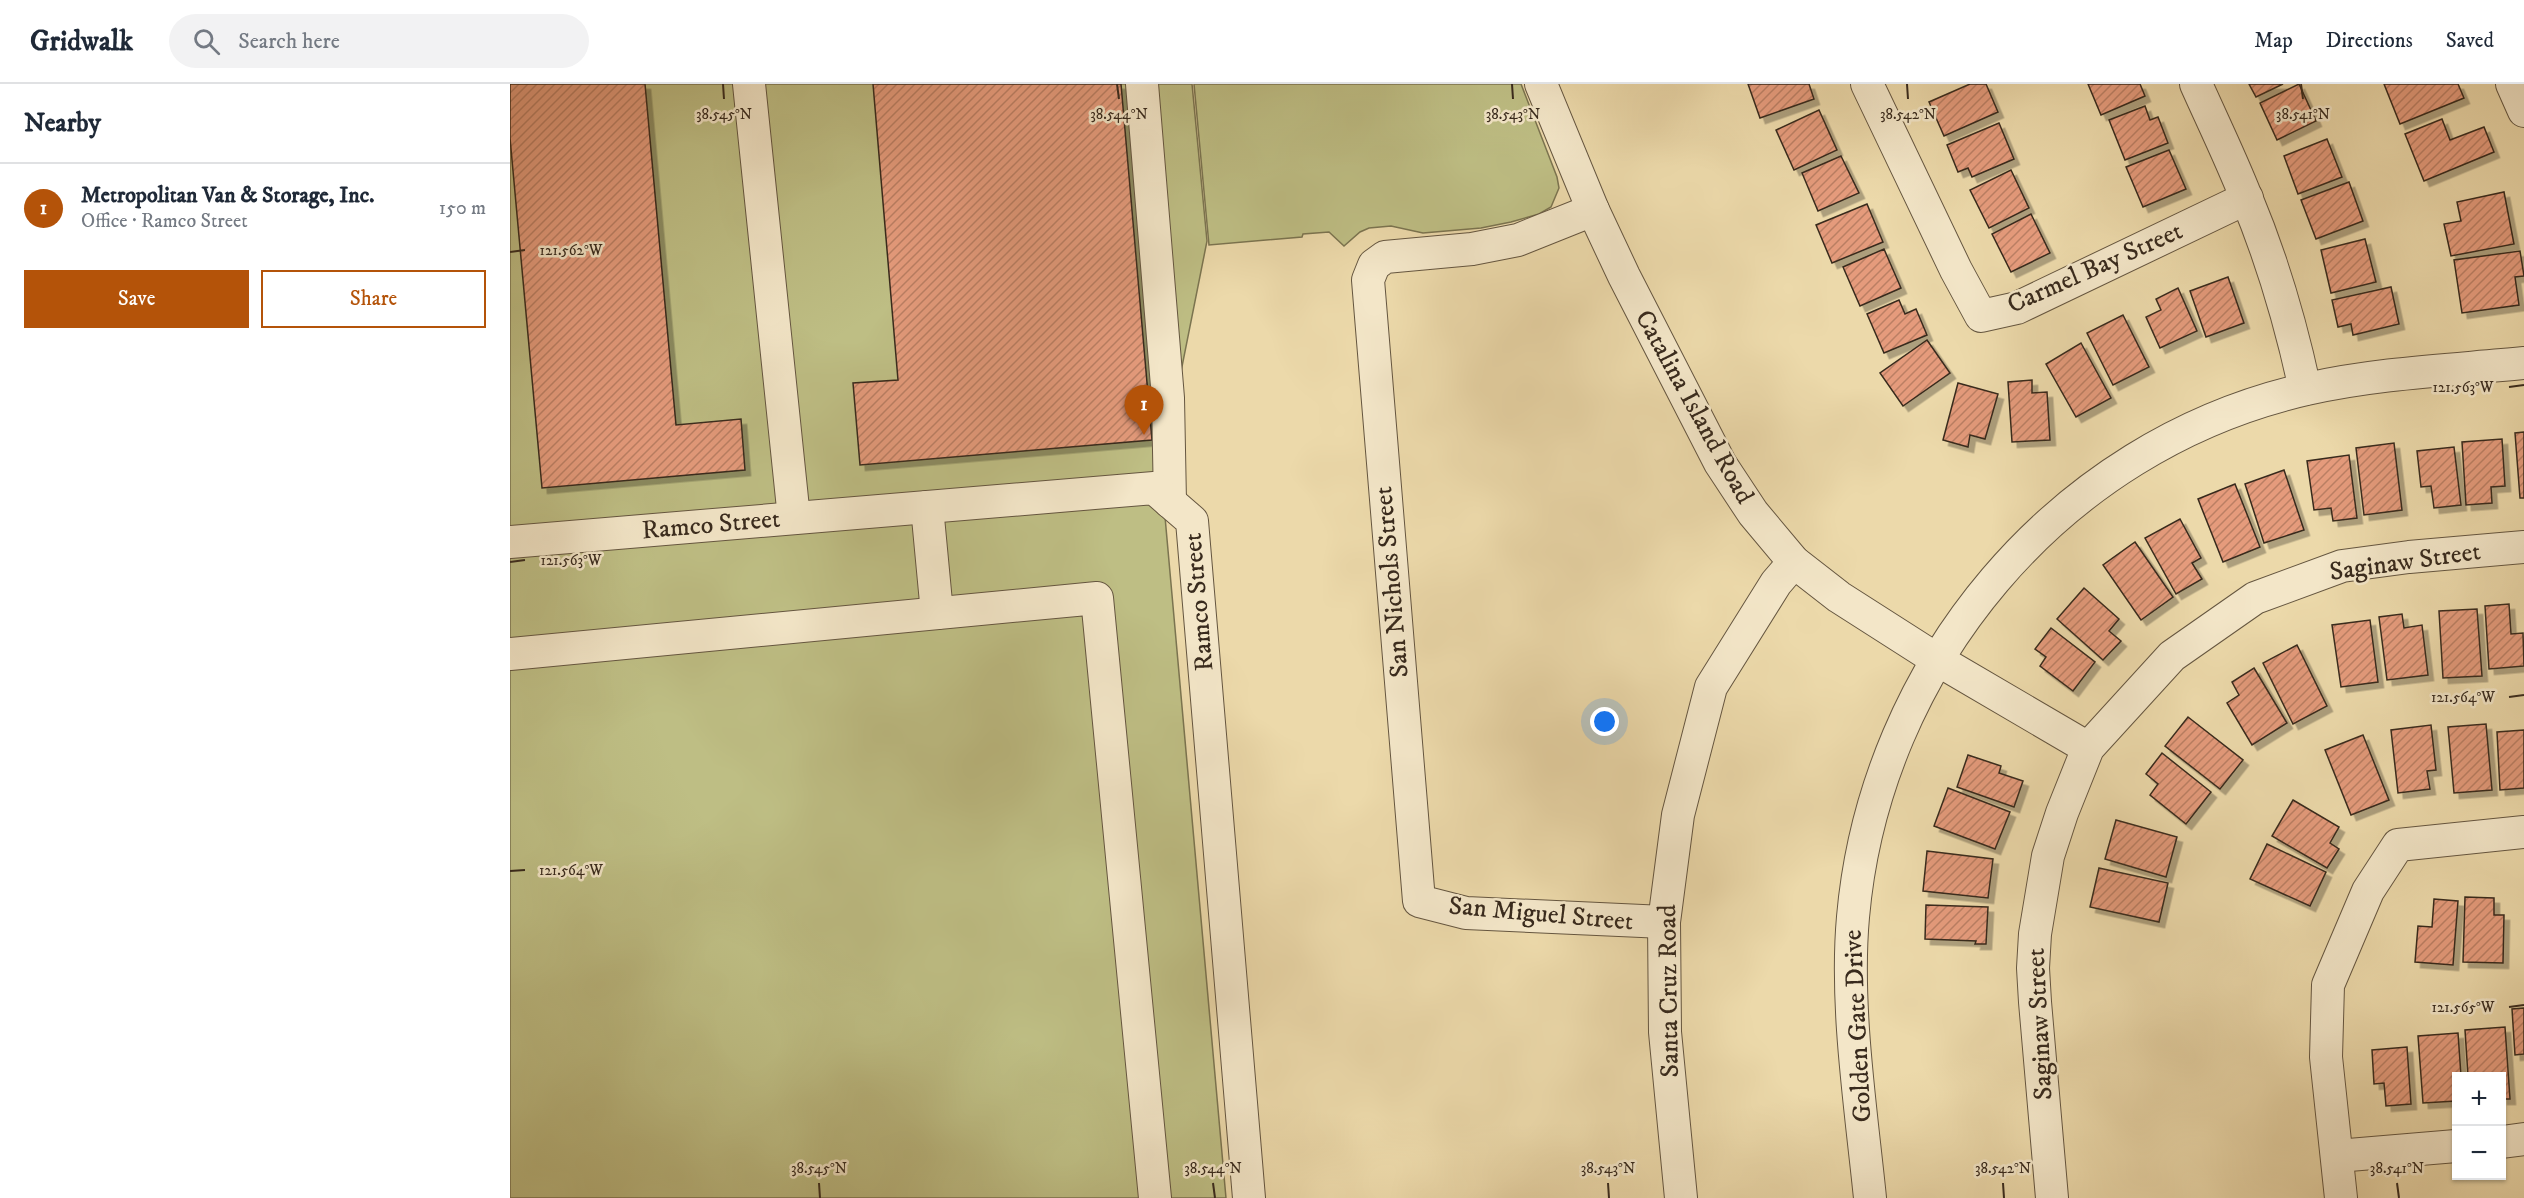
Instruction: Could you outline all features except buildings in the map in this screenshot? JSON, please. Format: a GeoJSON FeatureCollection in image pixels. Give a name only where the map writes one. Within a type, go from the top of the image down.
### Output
{"type":"FeatureCollection","features":[{"type":"Feature","properties":{"kind":"street"},"geometry":{"type":"LineString","coordinates":[[749,84],[795,518]]}},
{"type":"Feature","properties":{"kind":"street"},"geometry":{"type":"LineString","coordinates":[[1142,84],[1168,398],[1170,502]]}},
{"type":"Feature","properties":{"kind":"street","name":"Catalina Island Road"},"geometry":{"type":"LineString","coordinates":[[1541,84],[1593,210],[1683,396],[1719,463],[1753,513],[1794,562],[1839,597],[1936,659],[2088,748]]}},
{"type":"Feature","properties":{"kind":"street","name":"Carmel Bay Street"},"geometry":{"type":"LineString","coordinates":[[1868,84],[1956,270],[1981,316],[2017,308],[2247,198]]}},
{"type":"Feature","properties":{"kind":"street"},"geometry":{"type":"LineString","coordinates":[[2196,84],[2247,198],[2292,331],[2305,389]]}},
{"type":"Feature","properties":{"kind":"street"},"geometry":{"type":"LineString","coordinates":[[2512,84],[2524,111]]}},
{"type":"Feature","properties":{"kind":"street","name":"San Nichols Street"},"geometry":{"type":"LineString","coordinates":[[1419,901],[1368,280],[1374,265],[1385,257],[1472,249],[1518,240],[1593,210]]}},
{"type":"Feature","properties":{"kind":"street","name":"Golden Gate Drive"},"geometry":{"type":"LineString","coordinates":[[1870,1198],[1856,1056],[1851,970],[1852,919],[1857,884],[1871,816],[1892,747],[1936,659],[1966,614],[1997,576],[2033,539],[2091,489],[2134,460],[2205,423],[2231,412],[2305,389],[2370,378],[2524,363]]}},
{"type":"Feature","properties":{"kind":"street","name":"Ramco Street"},"geometry":{"type":"LineString","coordinates":[[510,542],[1154,488],[1192,521],[1249,1198]]}},
{"type":"Feature","properties":{"kind":"street"},"geometry":{"type":"LineString","coordinates":[[927,507],[937,614]]}},
{"type":"Feature","properties":{"kind":"street","name":"Saginaw Street"},"geometry":{"type":"LineString","coordinates":[[2052,1198],[2035,1002],[2033,968],[2035,934],[2048,856],[2062,813],[2088,748],[2172,656],[2255,598],[2342,566],[2409,556],[2524,546]]}},
{"type":"Feature","properties":{"kind":"street","name":"Santa Cruz Road"},"geometry":{"type":"LineString","coordinates":[[1681,1198],[1665,1032],[1664,922],[1678,815],[1712,687],[1776,583],[1794,562]]}},
{"type":"Feature","properties":{"kind":"street"},"geometry":{"type":"LineString","coordinates":[[510,654],[1097,598],[1155,1198]]}},
{"type":"Feature","properties":{"kind":"street"},"geometry":{"type":"LineString","coordinates":[[2341,1198],[2326,1057],[2328,985],[2368,891],[2398,846],[2439,839],[2524,832]]}},
{"type":"Feature","properties":{"kind":"street","name":"San Miguel Street"},"geometry":{"type":"LineString","coordinates":[[1419,901],[1466,913],[1664,922]]}},
{"type":"Feature","properties":{"kind":"street"},"geometry":{"type":"LineString","coordinates":[[2506,1141],[2524,1139]]}},
{"type":"Feature","properties":{"kind":"street"},"geometry":{"type":"LineString","coordinates":[[2337,1156],[2452,1146]]}},
{"type":"Feature","properties":{"kind":"green space"},"geometry":{"type":"Polygon","coordinates":[[[510,84],[1192,84],[1207,241],[1161,472],[1226,1198],[510,1198],[510,84]]]}},
{"type":"Feature","properties":{"kind":"green space"},"geometry":{"type":"Polygon","coordinates":[[[1194,84],[1521,84],[1557,177],[1559,188],[1551,207],[1539,214],[1481,228],[1423,233],[1391,226],[1369,228],[1360,232],[1344,246],[1329,232],[1303,234],[1302,237],[1209,245],[1194,84]]]}},
{"type":"Feature","properties":{"kind":"place","name":"Metropolitan Van & Storage, Inc."},"geometry":{"type":"Point","coordinates":[1144,435]}}]}
